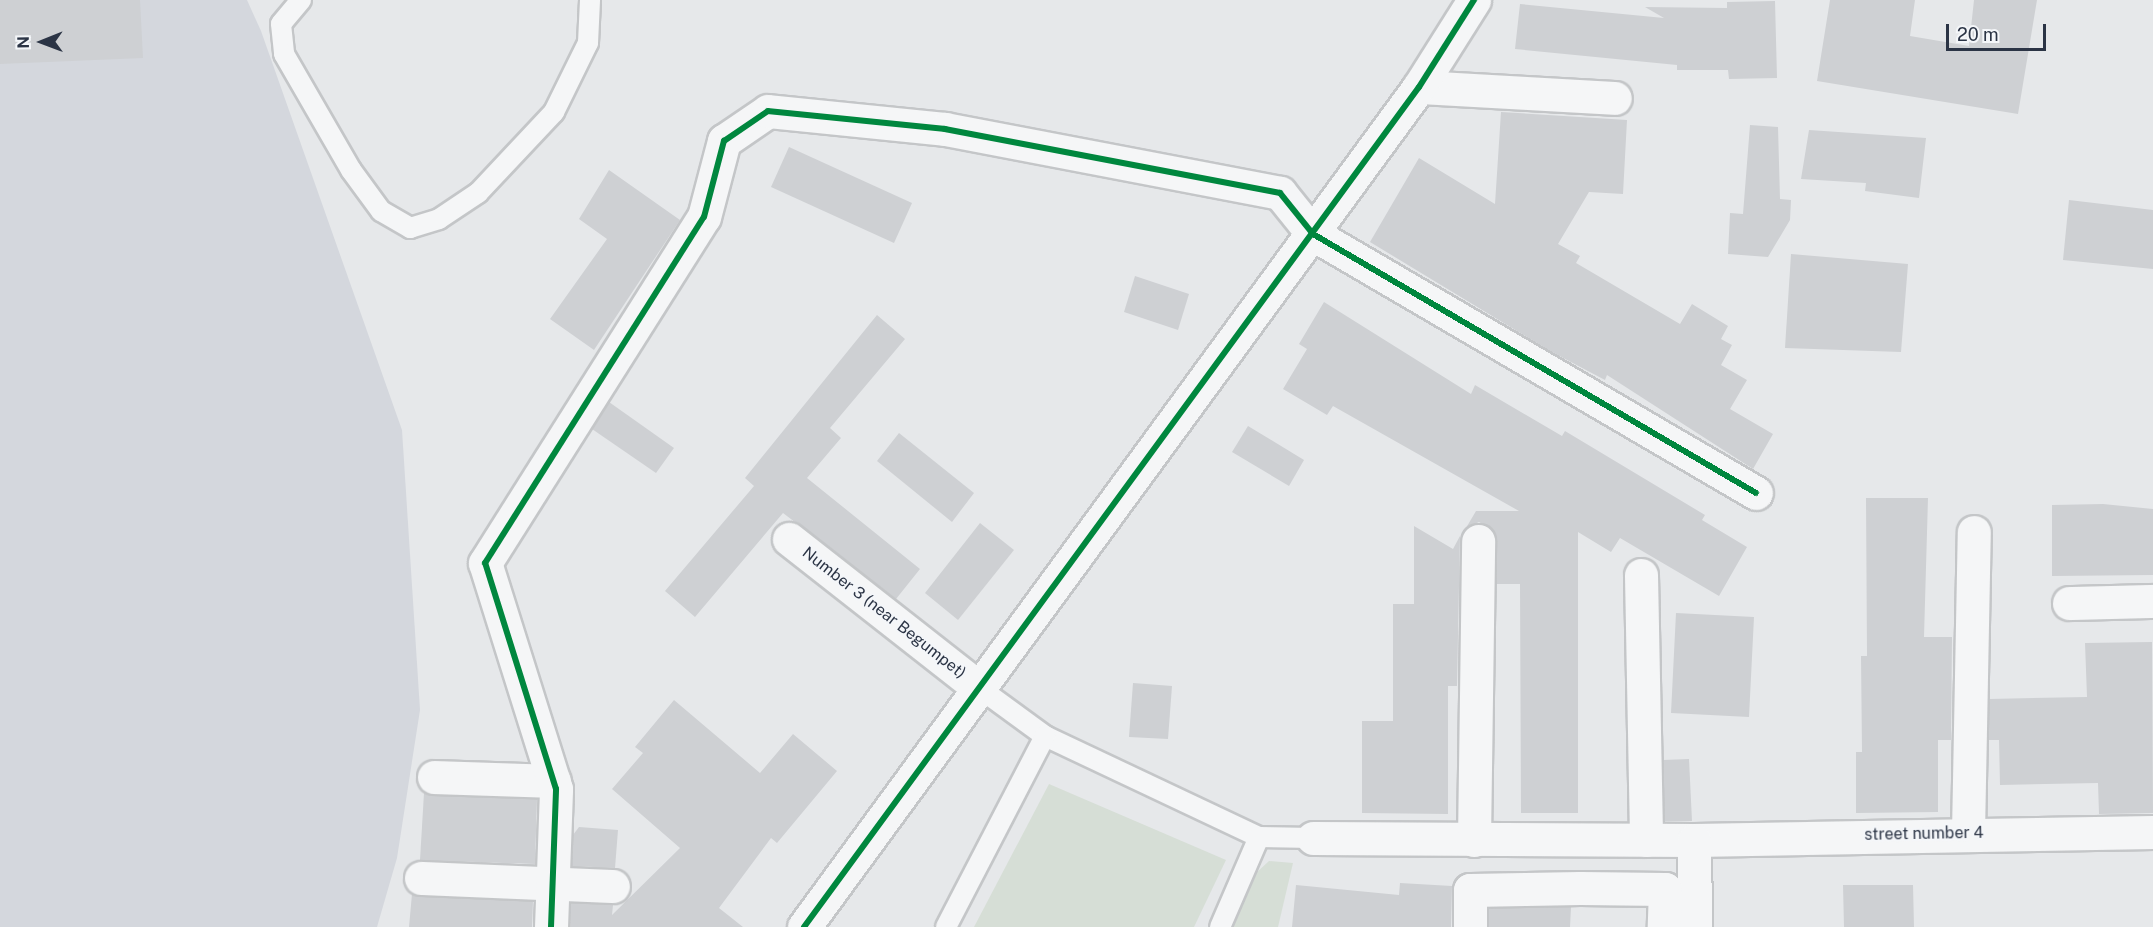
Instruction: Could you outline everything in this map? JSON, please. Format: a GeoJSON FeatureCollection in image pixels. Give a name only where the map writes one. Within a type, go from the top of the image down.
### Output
{"type":"FeatureCollection","features":[{"type":"Feature","properties":{"kind":"street"},"geometry":{"type":"LineString","coordinates":[[804,927],[1419,87],[1474,0]]}},
{"type":"Feature","properties":{"kind":"street"},"geometry":{"type":"LineString","coordinates":[[1419,87],[1615,98]]}},
{"type":"Feature","properties":{"kind":"street"},"geometry":{"type":"LineString","coordinates":[[550,927],[554,781],[485,563],[704,217],[724,141],[768,111],[945,129],[1281,193],[1312,234],[1756,493]]}},
{"type":"Feature","properties":{"kind":"street"},"geometry":{"type":"LineString","coordinates":[[1968,833],[1974,532]]}},
{"type":"Feature","properties":{"kind":"street","name":"Number 3 (near Begumpet)"},"geometry":{"type":"LineString","coordinates":[[789,539],[978,687]]}},
{"type":"Feature","properties":{"kind":"street"},"geometry":{"type":"LineString","coordinates":[[1474,840],[1478,541]]}},
{"type":"Feature","properties":{"kind":"street"},"geometry":{"type":"LineString","coordinates":[[1641,575],[1646,840]]}},
{"type":"Feature","properties":{"kind":"street"},"geometry":{"type":"LineString","coordinates":[[2069,603],[2153,601]]}},
{"type":"Feature","properties":{"kind":"street"},"geometry":{"type":"LineString","coordinates":[[434,777],[554,781]]}},
{"type":"Feature","properties":{"kind":"street","name":"street number 4"},"geometry":{"type":"LineString","coordinates":[[1313,838],[1694,840],[1968,833],[2153,832]]}},
{"type":"Feature","properties":{"kind":"street"},"geometry":{"type":"LineString","coordinates":[[1580,888],[1582,840]]}},
{"type":"Feature","properties":{"kind":"street"},"geometry":{"type":"LineString","coordinates":[[1694,840],[1695,927]]}},
{"type":"Feature","properties":{"kind":"street"},"geometry":{"type":"LineString","coordinates":[[421,878],[613,886]]}},
{"type":"Feature","properties":{"kind":"street"},"geometry":{"type":"LineString","coordinates":[[1470,927],[1470,890],[1580,888],[1665,889],[1664,927]]}},
{"type":"Feature","properties":{"kind":"lane"},"geometry":{"type":"LineString","coordinates":[[301,0],[281,24],[284,54],[351,170],[381,211],[410,228],[439,219],[478,193],[541,127],[588,43],[590,0]]}},
{"type":"Feature","properties":{"kind":"lane"},"geometry":{"type":"LineString","coordinates":[[978,687],[1045,736],[1259,837],[1313,838]]}},
{"type":"Feature","properties":{"kind":"lane"},"geometry":{"type":"LineString","coordinates":[[946,927],[1045,736]]}},
{"type":"Feature","properties":{"kind":"lane"},"geometry":{"type":"LineString","coordinates":[[1220,927],[1259,837]]}},
{"type":"Feature","properties":{"kind":"shaded area"},"geometry":{"type":"Polygon","coordinates":[[[0,0],[247,0],[261,31],[402,430],[420,710],[397,858],[377,927],[0,927],[0,0]]]}},
{"type":"Feature","properties":{"kind":"shaded area"},"geometry":{"type":"Polygon","coordinates":[[[1049,784],[1226,860],[1194,927],[974,927],[1049,784]]]}},
{"type":"Feature","properties":{"kind":"shaded area"},"geometry":{"type":"Polygon","coordinates":[[[1269,861],[1293,863],[1278,927],[1232,927],[1255,874],[1269,861]]]}},
{"type":"Feature","properties":{"kind":"building"},"geometry":{"type":"Polygon","coordinates":[[[0,0],[140,0],[143,58],[0,64],[0,0]]]}},
{"type":"Feature","properties":{"kind":"building"},"geometry":{"type":"Polygon","coordinates":[[[1830,0],[1915,0],[1910,36],[1969,46],[1974,0],[2037,0],[2018,114],[1817,81],[1830,0]]]}},
{"type":"Feature","properties":{"kind":"building"},"geometry":{"type":"Polygon","coordinates":[[[1775,1],[1777,78],[1729,79],[1728,70],[1677,70],[1677,65],[1515,49],[1520,4],[1664,18],[1645,7],[1727,8],[1727,2],[1775,1]]]}},
{"type":"Feature","properties":{"kind":"building"},"geometry":{"type":"Polygon","coordinates":[[[1501,112],[1627,120],[1623,194],[1589,192],[1558,244],[1580,256],[1576,263],[1680,324],[1692,304],[1728,326],[1721,339],[1732,345],[1721,365],[1747,380],[1730,409],[1773,434],[1753,469],[1607,375],[1605,380],[1550,351],[1370,242],[1419,158],[1495,204],[1501,112]]]}},
{"type":"Feature","properties":{"kind":"building"},"geometry":{"type":"Polygon","coordinates":[[[1750,125],[1778,127],[1780,199],[1791,200],[1790,220],[1768,257],[1728,254],[1730,213],[1743,214],[1750,125]]]}},
{"type":"Feature","properties":{"kind":"building"},"geometry":{"type":"Polygon","coordinates":[[[1809,130],[1926,138],[1919,198],[1865,191],[1866,183],[1801,179],[1809,130]]]}},
{"type":"Feature","properties":{"kind":"building"},"geometry":{"type":"Polygon","coordinates":[[[789,147],[912,203],[894,243],[771,187],[789,147]]]}},
{"type":"Feature","properties":{"kind":"building"},"geometry":{"type":"Polygon","coordinates":[[[609,170],[680,220],[594,350],[550,319],[607,239],[579,219],[609,170]]]}},
{"type":"Feature","properties":{"kind":"building"},"geometry":{"type":"Polygon","coordinates":[[[2069,200],[2153,210],[2153,269],[2063,260],[2069,200]]]}},
{"type":"Feature","properties":{"kind":"building"},"geometry":{"type":"Polygon","coordinates":[[[1791,254],[1908,264],[1901,352],[1785,348],[1791,254]]]}},
{"type":"Feature","properties":{"kind":"building"},"geometry":{"type":"Polygon","coordinates":[[[1135,276],[1189,294],[1178,330],[1124,312],[1135,276]]]}},
{"type":"Feature","properties":{"kind":"building"},"geometry":{"type":"Polygon","coordinates":[[[1324,302],[1471,394],[1475,385],[1562,436],[1565,431],[1705,515],[1702,520],[1747,547],[1719,596],[1620,538],[1611,552],[1578,532],[1578,813],[1521,813],[1520,584],[1496,584],[1494,531],[1479,522],[1466,528],[1476,511],[1519,511],[1333,406],[1327,415],[1283,389],[1307,349],[1299,344],[1324,302]]]}},
{"type":"Feature","properties":{"kind":"building"},"geometry":{"type":"Polygon","coordinates":[[[877,315],[905,339],[830,428],[841,438],[807,478],[920,569],[896,599],[783,513],[695,617],[665,591],[754,486],[745,478],[877,315]]]}},
{"type":"Feature","properties":{"kind":"building"},"geometry":{"type":"Polygon","coordinates":[[[609,402],[674,448],[656,473],[592,429],[609,402]]]}},
{"type":"Feature","properties":{"kind":"building"},"geometry":{"type":"Polygon","coordinates":[[[1248,426],[1304,460],[1289,486],[1232,452],[1248,426]]]}},
{"type":"Feature","properties":{"kind":"building"},"geometry":{"type":"Polygon","coordinates":[[[899,433],[974,493],[952,522],[877,461],[899,433]]]}},
{"type":"Feature","properties":{"kind":"building"},"geometry":{"type":"Polygon","coordinates":[[[1866,498],[1928,498],[1924,637],[1952,637],[1951,740],[1938,740],[1938,812],[1856,813],[1856,752],[1862,752],[1861,656],[1867,656],[1866,498]]]}},
{"type":"Feature","properties":{"kind":"building"},"geometry":{"type":"Polygon","coordinates":[[[2103,504],[2153,509],[2153,575],[2052,576],[2052,505],[2103,504]]]}},
{"type":"Feature","properties":{"kind":"building"},"geometry":{"type":"Polygon","coordinates":[[[980,523],[1014,550],[958,620],[925,593],[980,523]]]}},
{"type":"Feature","properties":{"kind":"building"},"geometry":{"type":"Polygon","coordinates":[[[1414,526],[1453,549],[1460,536],[1457,686],[1448,686],[1448,814],[1362,813],[1362,721],[1393,721],[1393,604],[1414,604],[1414,526]]]}},
{"type":"Feature","properties":{"kind":"building"},"geometry":{"type":"Polygon","coordinates":[[[1676,613],[1754,617],[1749,717],[1671,713],[1676,613]]]}},
{"type":"Feature","properties":{"kind":"building"},"geometry":{"type":"Polygon","coordinates":[[[2152,642],[2153,813],[2099,814],[2098,783],[2000,785],[1999,740],[1989,740],[1989,699],[2087,697],[2085,643],[2152,642]]]}},
{"type":"Feature","properties":{"kind":"building"},"geometry":{"type":"Polygon","coordinates":[[[1133,683],[1172,686],[1168,739],[1129,737],[1133,683]]]}},
{"type":"Feature","properties":{"kind":"building"},"geometry":{"type":"Polygon","coordinates":[[[674,700],[760,773],[793,734],[837,771],[777,843],[771,838],[719,908],[743,927],[570,927],[571,903],[613,905],[612,915],[680,848],[612,789],[643,753],[635,747],[674,700]]]}},
{"type":"Feature","properties":{"kind":"building"},"geometry":{"type":"Polygon","coordinates":[[[1689,759],[1692,821],[1664,821],[1663,760],[1689,759]]]}},
{"type":"Feature","properties":{"kind":"building"},"geometry":{"type":"Polygon","coordinates":[[[424,793],[537,799],[535,864],[420,860],[424,793]]]}},
{"type":"Feature","properties":{"kind":"building"},"geometry":{"type":"Polygon","coordinates":[[[579,827],[618,830],[615,868],[572,866],[573,835],[579,827]]]}},
{"type":"Feature","properties":{"kind":"building"},"geometry":{"type":"Polygon","coordinates":[[[1400,883],[1452,886],[1451,927],[1292,927],[1296,885],[1399,895],[1400,883]]]}},
{"type":"Feature","properties":{"kind":"building"},"geometry":{"type":"Polygon","coordinates":[[[1843,885],[1913,885],[1914,927],[1844,927],[1843,885]]]}},
{"type":"Feature","properties":{"kind":"building"},"geometry":{"type":"Polygon","coordinates":[[[412,894],[533,901],[532,927],[409,927],[412,894]]]}},
{"type":"Feature","properties":{"kind":"building"},"geometry":{"type":"Polygon","coordinates":[[[1571,907],[1570,927],[1489,927],[1489,908],[1571,907]]]}},
{"type":"Feature","properties":{"kind":"cycle path"},"geometry":{"type":"LineString","coordinates":[[804,927],[1419,87],[1474,0]]}},
{"type":"Feature","properties":{"kind":"cycle path"},"geometry":{"type":"LineString","coordinates":[[551,927],[556,789],[485,563],[704,217],[724,141],[768,111],[945,129],[1280,193],[1313,234],[1756,493]]}}]}
